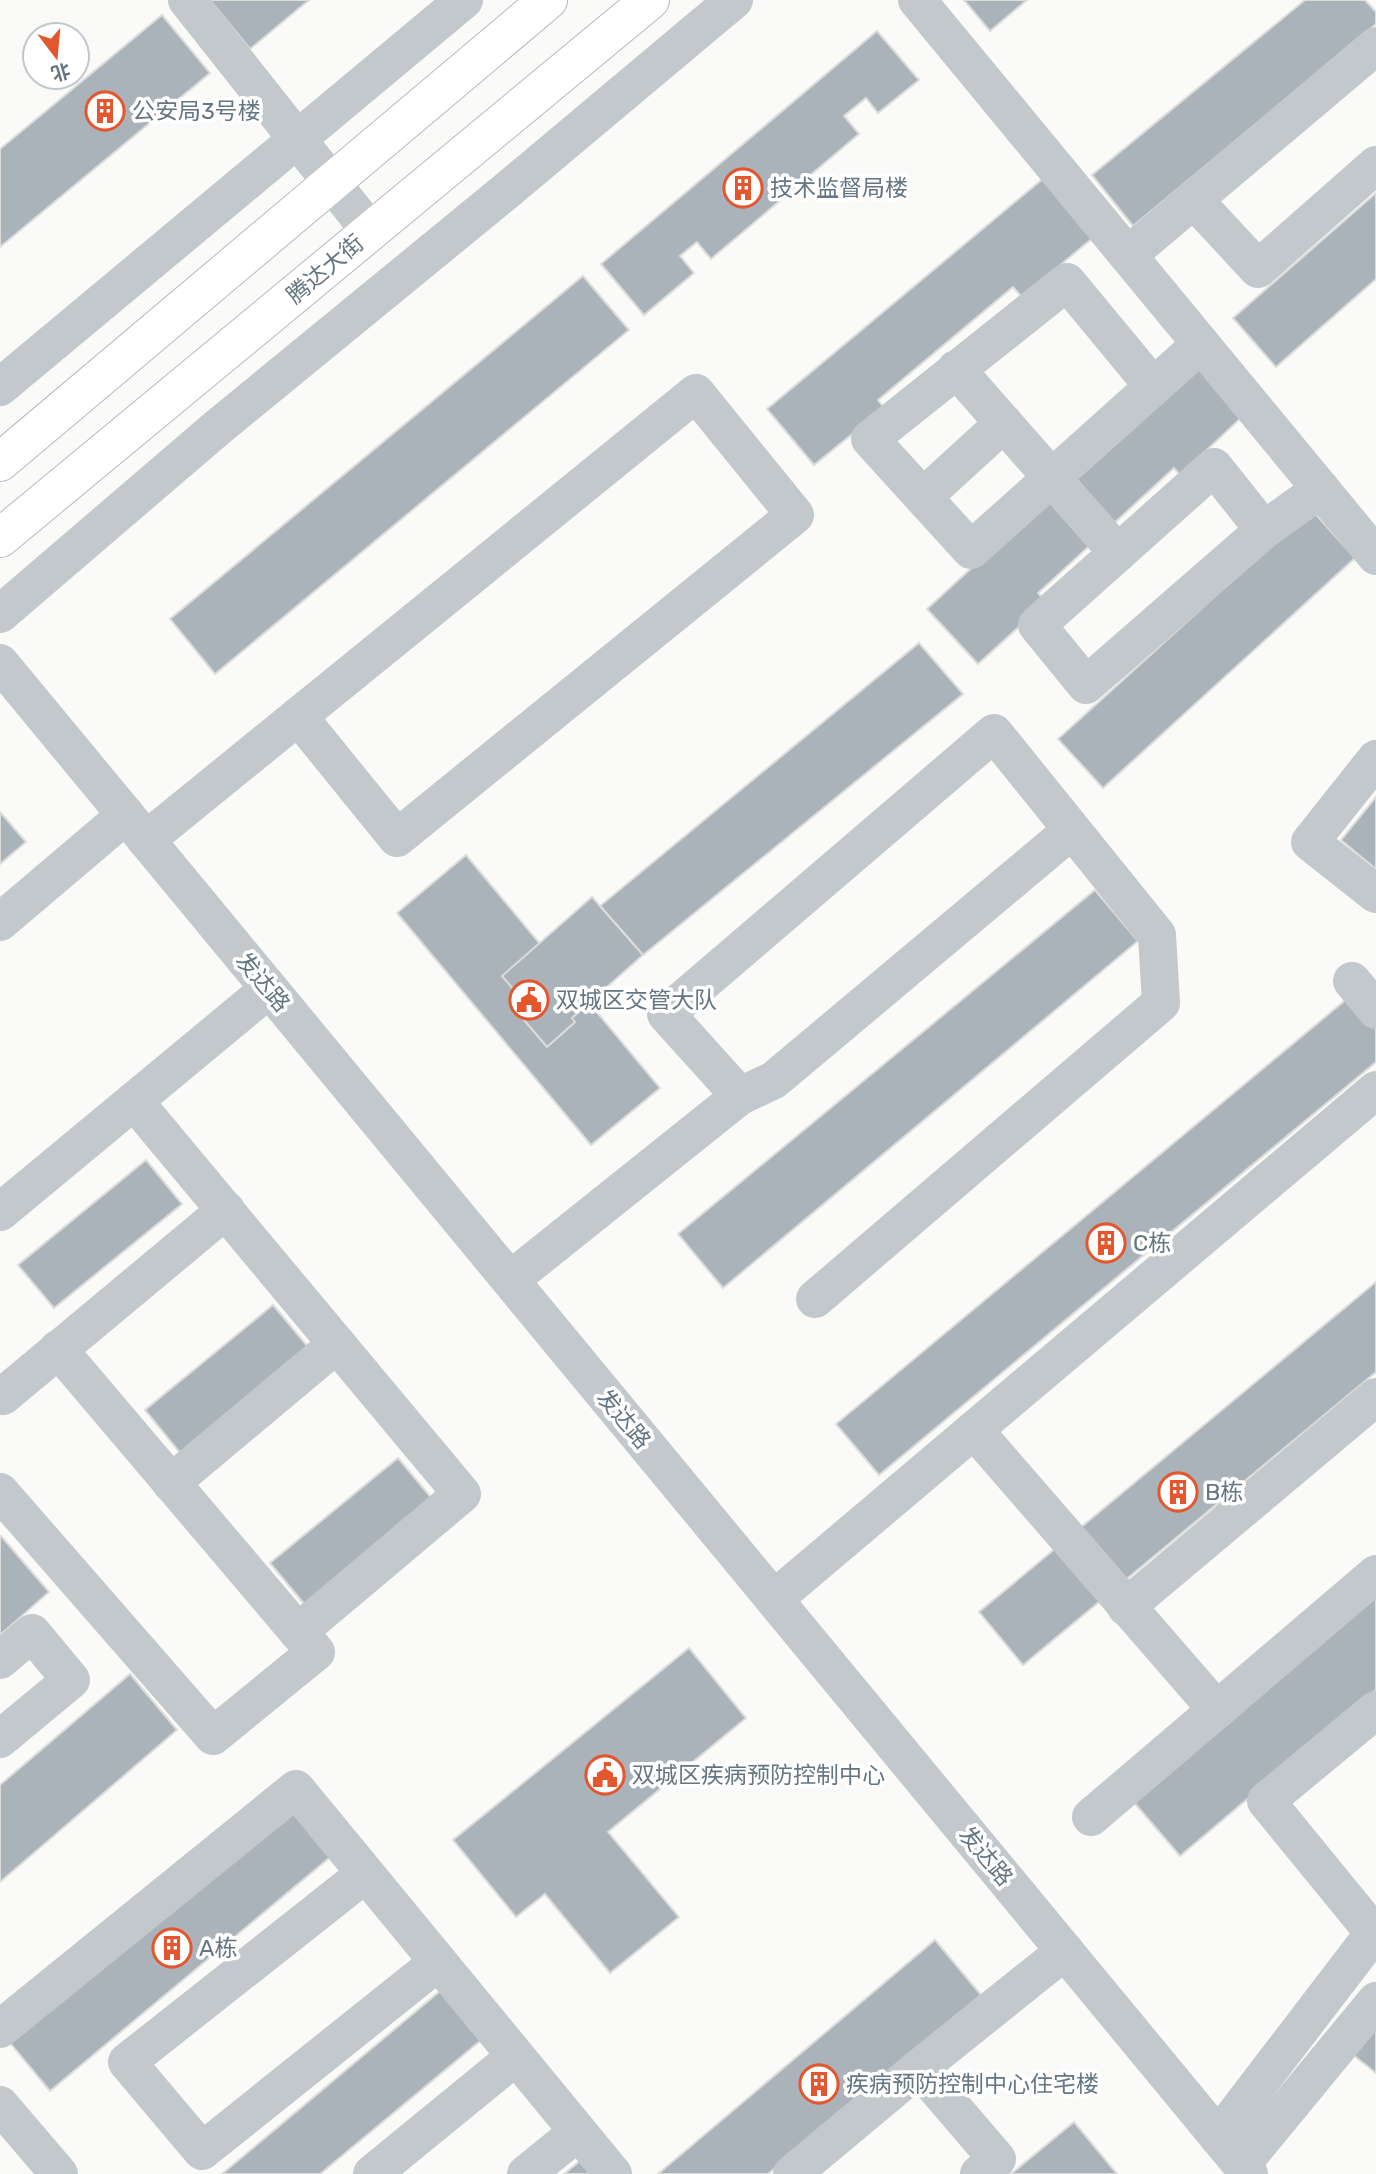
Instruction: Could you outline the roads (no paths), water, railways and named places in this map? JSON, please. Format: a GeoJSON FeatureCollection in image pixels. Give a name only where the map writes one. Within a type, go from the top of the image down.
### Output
{"type":"FeatureCollection","features":[{"type":"Feature","properties":{"kind":"main road"},"geometry":{"type":"LineString","coordinates":[[0,462],[548,0]]}},
{"type":"Feature","properties":{"kind":"main road","name":"腾达大街"},"geometry":{"type":"LineString","coordinates":[[0,538],[650,0]]}},
{"type":"Feature","properties":{"kind":"street"},"geometry":{"type":"LineString","coordinates":[[187,0],[370,232]]}},
{"type":"Feature","properties":{"kind":"street"},"geometry":{"type":"LineString","coordinates":[[0,387],[464,0]]}},
{"type":"Feature","properties":{"kind":"street"},"geometry":{"type":"LineString","coordinates":[[0,614],[217,428],[495,201],[734,0]]}},
{"type":"Feature","properties":{"kind":"street"},"geometry":{"type":"LineString","coordinates":[[917,0],[1376,556]]}},
{"type":"Feature","properties":{"kind":"street"},"geometry":{"type":"LineString","coordinates":[[1128,255],[1376,46]]}},
{"type":"Feature","properties":{"kind":"street"},"geometry":{"type":"LineString","coordinates":[[1194,200],[1258,269],[1376,165]]}},
{"type":"Feature","properties":{"kind":"street"},"geometry":{"type":"LineString","coordinates":[[1153,386],[1067,282],[870,439],[971,550],[1201,344]]}},
{"type":"Feature","properties":{"kind":"street"},"geometry":{"type":"LineString","coordinates":[[956,369],[1118,553]]}},
{"type":"Feature","properties":{"kind":"street"},"geometry":{"type":"LineString","coordinates":[[0,922],[298,716],[696,393],[795,515],[397,838],[298,716]]}},
{"type":"Feature","properties":{"kind":"street"},"geometry":{"type":"LineString","coordinates":[[923,497],[1004,423]]}},
{"type":"Feature","properties":{"kind":"street"},"geometry":{"type":"LineString","coordinates":[[1264,530],[1214,467],[1037,625],[1086,685],[1264,530],[1321,489]]}},
{"type":"Feature","properties":{"kind":"street","name":"发达路"},"geometry":{"type":"LineString","coordinates":[[0,663],[1236,2159]]}},
{"type":"Feature","properties":{"kind":"street"},"geometry":{"type":"LineString","coordinates":[[740,1096],[666,1014],[994,733],[1157,935],[1161,1003],[815,1299]]}},
{"type":"Feature","properties":{"kind":"street"},"geometry":{"type":"LineString","coordinates":[[1376,759],[1310,842],[1376,894]]}},
{"type":"Feature","properties":{"kind":"street"},"geometry":{"type":"LineString","coordinates":[[510,1280],[740,1096],[774,1080],[1072,830]]}},
{"type":"Feature","properties":{"kind":"street"},"geometry":{"type":"LineString","coordinates":[[1352,981],[1376,1010]]}},
{"type":"Feature","properties":{"kind":"street"},"geometry":{"type":"LineString","coordinates":[[0,1212],[269,989]]}},
{"type":"Feature","properties":{"kind":"street"},"geometry":{"type":"LineString","coordinates":[[774,1599],[1376,1090]]}},
{"type":"Feature","properties":{"kind":"street"},"geometry":{"type":"LineString","coordinates":[[134,1101],[461,1494],[298,1632]]}},
{"type":"Feature","properties":{"kind":"street"},"geometry":{"type":"LineString","coordinates":[[1,1403],[58,1349],[226,1210]]}},
{"type":"Feature","properties":{"kind":"street"},"geometry":{"type":"LineString","coordinates":[[171,1483],[337,1344]]}},
{"type":"Feature","properties":{"kind":"street"},"geometry":{"type":"LineString","coordinates":[[0,1492],[213,1736],[316,1652],[58,1349]]}},
{"type":"Feature","properties":{"kind":"street"},"geometry":{"type":"LineString","coordinates":[[1126,1607],[1376,1397]]}},
{"type":"Feature","properties":{"kind":"street"},"geometry":{"type":"LineString","coordinates":[[974,1430],[1217,1710]]}},
{"type":"Feature","properties":{"kind":"street"},"geometry":{"type":"LineString","coordinates":[[1091,1817],[1376,1574]]}},
{"type":"Feature","properties":{"kind":"street"},"geometry":{"type":"LineString","coordinates":[[0,1660],[32,1633],[71,1680],[0,1740]]}},
{"type":"Feature","properties":{"kind":"street"},"geometry":{"type":"LineString","coordinates":[[1236,2159],[1374,1933],[1266,1801],[1376,1710]]}},
{"type":"Feature","properties":{"kind":"street"},"geometry":{"type":"LineString","coordinates":[[0,2029],[296,1790],[613,2174]]}},
{"type":"Feature","properties":{"kind":"street"},"geometry":{"type":"LineString","coordinates":[[365,1874],[127,2063],[202,2151],[437,1964]]}},
{"type":"Feature","properties":{"kind":"street"},"geometry":{"type":"LineString","coordinates":[[815,2167],[919,2068],[1065,1951]]}},
{"type":"Feature","properties":{"kind":"street"},"geometry":{"type":"LineString","coordinates":[[1236,2159],[1376,2001]]}},
{"type":"Feature","properties":{"kind":"street"},"geometry":{"type":"LineString","coordinates":[[372,2174],[515,2056]]}},
{"type":"Feature","properties":{"kind":"street"},"geometry":{"type":"LineString","coordinates":[[919,2068],[997,2159],[979,2174]]}},
{"type":"Feature","properties":{"kind":"street"},"geometry":{"type":"LineString","coordinates":[[0,2105],[59,2174]]}},
{"type":"Feature","properties":{"kind":"street"},"geometry":{"type":"LineString","coordinates":[[526,2174],[578,2132]]}},
{"type":"Feature","properties":{"kind":"place","name":"公安局3号楼"},"geometry":{"type":"Point","coordinates":[105,111]}},
{"type":"Feature","properties":{"kind":"place","name":"技术监督局楼"},"geometry":{"type":"Point","coordinates":[743,188]}},
{"type":"Feature","properties":{"kind":"place","name":"双城区交管大队"},"geometry":{"type":"Point","coordinates":[529,1000]}},
{"type":"Feature","properties":{"kind":"place","name":"C栋"},"geometry":{"type":"Point","coordinates":[1106,1243]}},
{"type":"Feature","properties":{"kind":"place","name":"B栋"},"geometry":{"type":"Point","coordinates":[1178,1492]}},
{"type":"Feature","properties":{"kind":"place","name":"双城区疾病预防控制中心"},"geometry":{"type":"Point","coordinates":[605,1775]}},
{"type":"Feature","properties":{"kind":"place","name":"A栋"},"geometry":{"type":"Point","coordinates":[172,1948]}},
{"type":"Feature","properties":{"kind":"place","name":"疾病预防控制中心住宅楼"},"geometry":{"type":"Point","coordinates":[819,2084]}}]}
